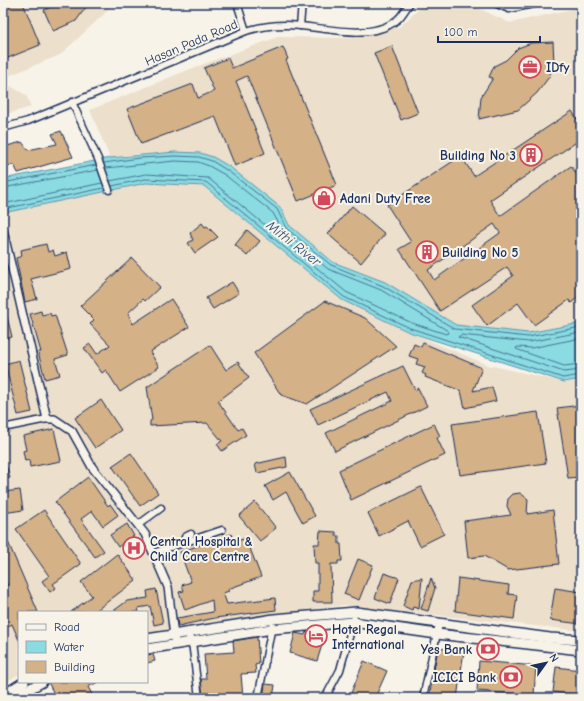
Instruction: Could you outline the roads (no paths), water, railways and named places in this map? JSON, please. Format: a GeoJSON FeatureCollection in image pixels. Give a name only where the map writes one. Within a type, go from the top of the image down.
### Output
{"type":"FeatureCollection","features":[{"type":"Feature","properties":{"kind":"main road"},"geometry":{"type":"LineString","coordinates":[[148,650],[186,633],[274,619],[356,612],[439,624],[581,640]]}},
{"type":"Feature","properties":{"kind":"main road"},"geometry":{"type":"LineString","coordinates":[[148,639],[175,639],[194,642],[272,628],[353,622],[436,634],[581,650]]}},
{"type":"Feature","properties":{"kind":"main road"},"geometry":{"type":"LineString","coordinates":[[3,695],[22,683]]}},
{"type":"Feature","properties":{"kind":"main road"},"geometry":{"type":"LineString","coordinates":[[12,698],[40,683]]}},
{"type":"Feature","properties":{"kind":"street"},"geometry":{"type":"LineString","coordinates":[[238,3],[246,31]]}},
{"type":"Feature","properties":{"kind":"street"},"geometry":{"type":"LineString","coordinates":[[300,26],[302,3]]}},
{"type":"Feature","properties":{"kind":"street","name":"Hasan Pada Road"},"geometry":{"type":"LineString","coordinates":[[3,128],[28,121],[259,27],[286,25],[359,32],[381,28],[399,18],[410,3]]}},
{"type":"Feature","properties":{"kind":"street"},"geometry":{"type":"LineString","coordinates":[[495,3],[509,9],[538,3]]}},
{"type":"Feature","properties":{"kind":"street"},"geometry":{"type":"LineString","coordinates":[[72,102],[98,158],[109,190]]}},
{"type":"Feature","properties":{"kind":"street"},"geometry":{"type":"LineString","coordinates":[[3,230],[47,419]]}},
{"type":"Feature","properties":{"kind":"street"},"geometry":{"type":"LineString","coordinates":[[3,428],[47,419],[54,419],[72,431],[92,466],[145,534],[168,587],[175,639]]}},
{"type":"Feature","properties":{"kind":"street"},"geometry":{"type":"LineString","coordinates":[[138,525],[160,508]]}},
{"type":"Feature","properties":{"kind":"street"},"geometry":{"type":"LineString","coordinates":[[153,554],[222,530]]}},
{"type":"Feature","properties":{"kind":"street"},"geometry":{"type":"LineString","coordinates":[[184,542],[185,537],[191,534]]}},
{"type":"Feature","properties":{"kind":"street"},"geometry":{"type":"LineString","coordinates":[[325,698],[340,670],[356,612]]}},
{"type":"Feature","properties":{"kind":"street"},"geometry":{"type":"LineString","coordinates":[[258,698],[274,619]]}},
{"type":"Feature","properties":{"kind":"street"},"geometry":{"type":"LineString","coordinates":[[423,698],[439,624]]}},
{"type":"Feature","properties":{"kind":"street"},"geometry":{"type":"LineString","coordinates":[[186,633],[194,642],[199,698]]}},
{"type":"Feature","properties":{"kind":"water","name":"Mithi River"},"geometry":{"type":"Polygon","coordinates":[[[175,152],[200,153],[213,157],[230,167],[280,207],[289,225],[333,262],[385,282],[456,325],[528,333],[581,323],[581,379],[564,382],[409,332],[342,300],[204,186],[146,183],[3,213],[3,179],[110,158],[175,152]]]}},
{"type":"Feature","properties":{"kind":"place","name":"IDfy"},"geometry":{"type":"Point","coordinates":[530,67]}},
{"type":"Feature","properties":{"kind":"place","name":"Building No 3"},"geometry":{"type":"Point","coordinates":[531,155]}},
{"type":"Feature","properties":{"kind":"place","name":"Adani Duty Free"},"geometry":{"type":"Point","coordinates":[324,198]}},
{"type":"Feature","properties":{"kind":"place","name":"Building No 5"},"geometry":{"type":"Point","coordinates":[427,252]}},
{"type":"Feature","properties":{"kind":"place","name":"Central Hospital & Child Care Centre"},"geometry":{"type":"Point","coordinates":[134,548]}},
{"type":"Feature","properties":{"kind":"place","name":"Hotel Regal International"},"geometry":{"type":"Point","coordinates":[316,636]}},
{"type":"Feature","properties":{"kind":"place","name":"Yes Bank"},"geometry":{"type":"Point","coordinates":[488,649]}},
{"type":"Feature","properties":{"kind":"place","name":"ICICI Bank"},"geometry":{"type":"Point","coordinates":[511,677]}}]}
